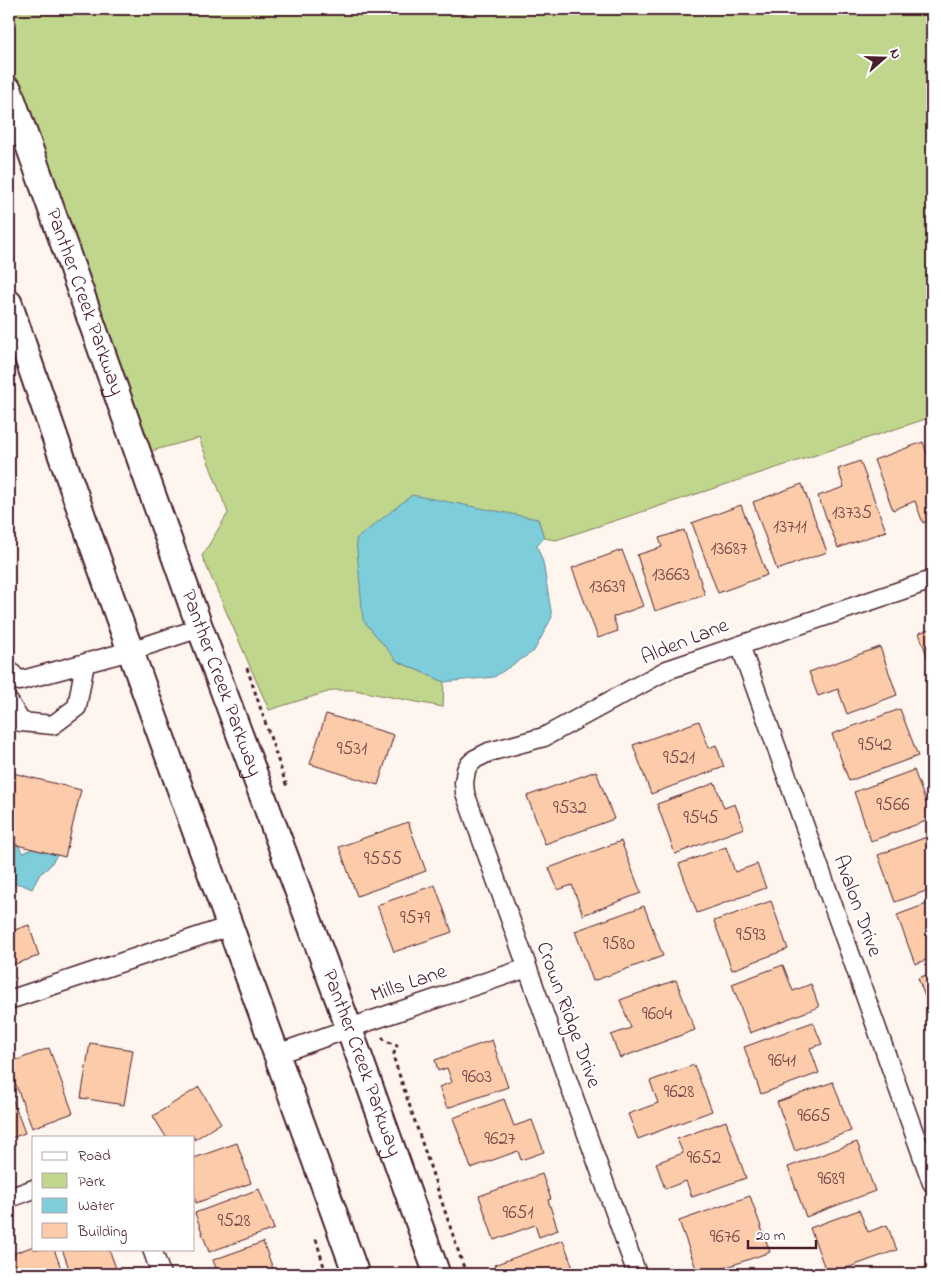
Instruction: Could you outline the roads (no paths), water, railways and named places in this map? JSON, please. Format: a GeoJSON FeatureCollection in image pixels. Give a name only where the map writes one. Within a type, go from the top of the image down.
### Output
{"type":"FeatureCollection","features":[{"type":"Feature","properties":{"kind":"main road","name":"Panther Creek Parkway"},"geometry":{"type":"LineString","coordinates":[[9,90],[200,628],[349,1028],[436,1274]]}},
{"type":"Feature","properties":{"kind":"main road"},"geometry":{"type":"LineString","coordinates":[[9,303],[130,651],[278,1054],[356,1274]]}},
{"type":"Feature","properties":{"kind":"street","name":"Alden Lane"},"geometry":{"type":"LineString","coordinates":[[466,770],[472,761],[479,756],[544,736],[667,670],[932,580]]}},
{"type":"Feature","properties":{"kind":"street"},"geometry":{"type":"LineString","coordinates":[[12,682],[85,664],[200,628]]}},
{"type":"Feature","properties":{"kind":"street","name":"Avalon Drive"},"geometry":{"type":"LineString","coordinates":[[740,644],[932,1182]]}},
{"type":"Feature","properties":{"kind":"street"},"geometry":{"type":"LineString","coordinates":[[9,702],[21,722],[53,725],[77,707],[85,664]]}},
{"type":"Feature","properties":{"kind":"street","name":"Crown Ridge Drive"},"geometry":{"type":"LineString","coordinates":[[466,770],[465,793],[637,1274]]}},
{"type":"Feature","properties":{"kind":"street"},"geometry":{"type":"LineString","coordinates":[[9,1000],[230,926]]}},
{"type":"Feature","properties":{"kind":"street","name":"Mills Lane"},"geometry":{"type":"LineString","coordinates":[[278,1054],[527,968]]}},
{"type":"Feature","properties":{"kind":"street"},"geometry":{"type":"LineString","coordinates":[[9,1198],[32,1190]]}},
{"type":"Feature","properties":{"kind":"street"},"geometry":{"type":"LineString","coordinates":[[152,1250],[161,1274]]}},
{"type":"Feature","properties":{"kind":"water"},"geometry":{"type":"Polygon","coordinates":[[[412,495],[538,519],[544,538],[537,546],[543,562],[552,617],[534,651],[494,677],[444,682],[397,661],[363,620],[356,539],[412,495]]]}},
{"type":"Feature","properties":{"kind":"water"},"geometry":{"type":"Polygon","coordinates":[[[9,835],[13,837],[23,853],[32,849],[62,848],[49,867],[40,874],[32,889],[20,884],[9,884],[9,835]]]}}]}
